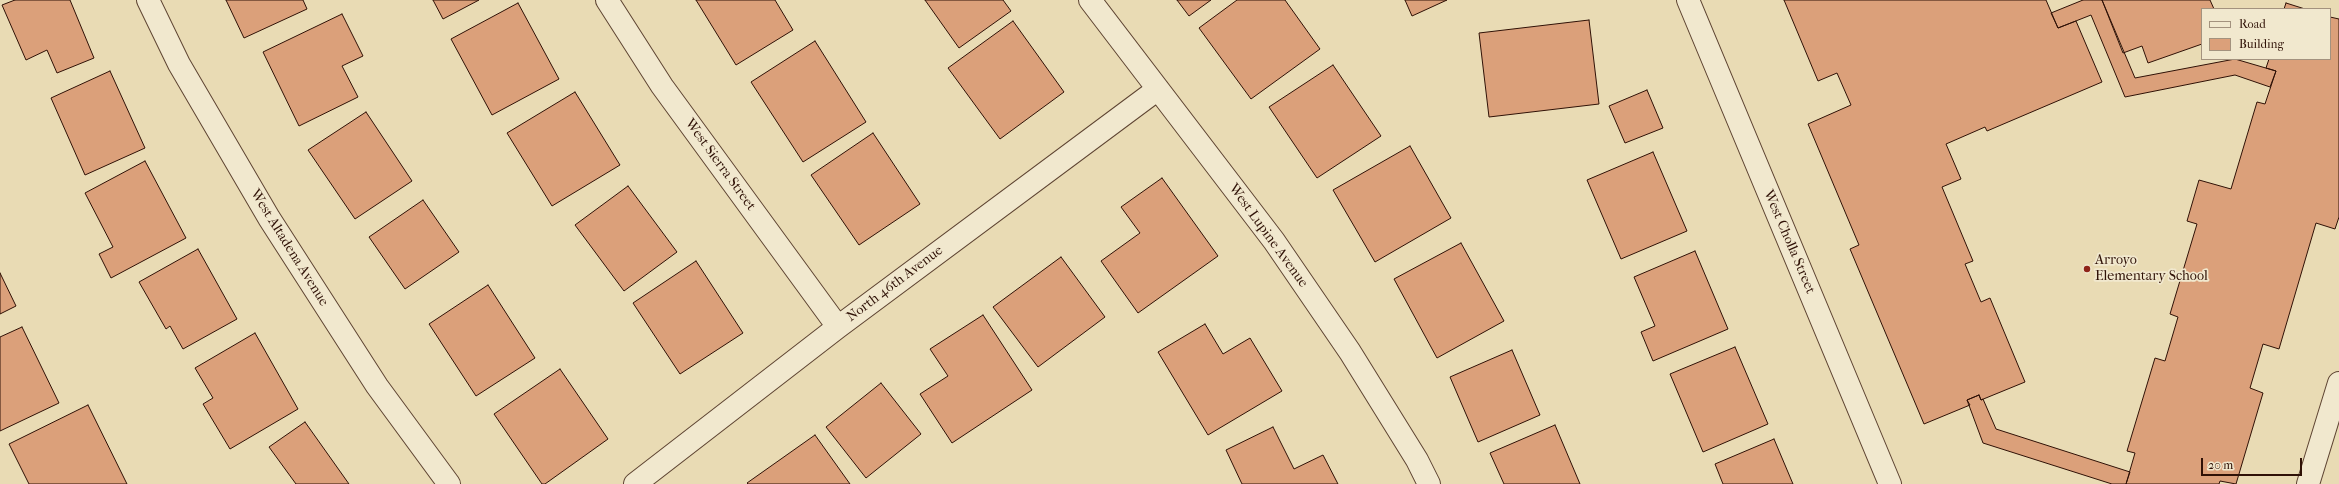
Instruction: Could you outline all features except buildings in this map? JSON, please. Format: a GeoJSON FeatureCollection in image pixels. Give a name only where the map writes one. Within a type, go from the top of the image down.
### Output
{"type":"FeatureCollection","features":[{"type":"Feature","properties":{"kind":"street","name":"West Altadena Avenue"},"geometry":{"type":"LineString","coordinates":[[148,0],[179,64],[269,218],[377,386],[449,484]]}},
{"type":"Feature","properties":{"kind":"street","name":"West Sierra Street"},"geometry":{"type":"LineString","coordinates":[[606,0],[662,86],[838,327]]}},
{"type":"Feature","properties":{"kind":"street","name":"West Lupine Avenue"},"geometry":{"type":"LineString","coordinates":[[1090,0],[1274,241],[1346,345],[1417,460],[1429,484]]}},
{"type":"Feature","properties":{"kind":"street","name":"West Cholla Street"},"geometry":{"type":"LineString","coordinates":[[1688,0],[1890,484]]}},
{"type":"Feature","properties":{"kind":"street","name":"North 46th Avenue"},"geometry":{"type":"LineString","coordinates":[[635,484],[838,327],[1158,89]]}},
{"type":"Feature","properties":{"kind":"street"},"geometry":{"type":"LineString","coordinates":[[2308,484],[2339,383]]}},
{"type":"Feature","properties":{"kind":"place","name":"Arroyo Elementary School"},"geometry":{"type":"Point","coordinates":[2087,269]}}]}
